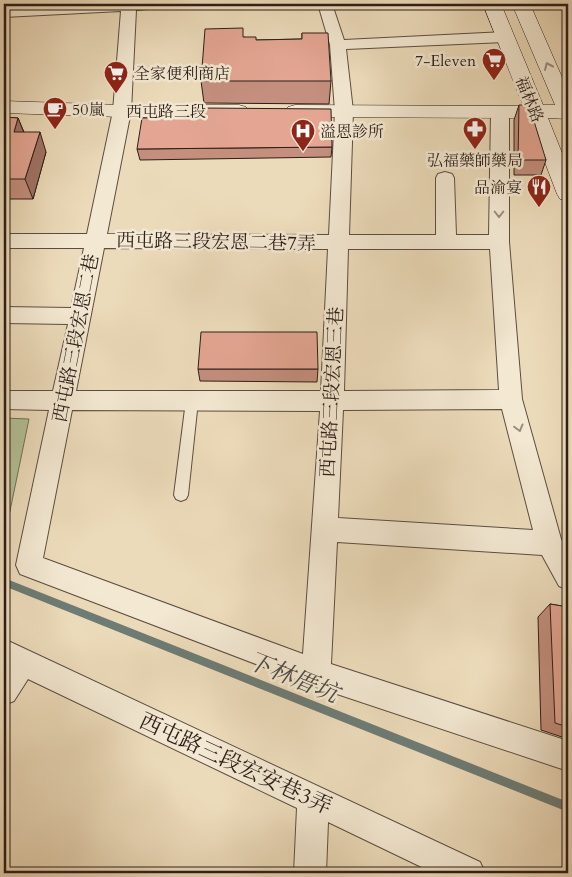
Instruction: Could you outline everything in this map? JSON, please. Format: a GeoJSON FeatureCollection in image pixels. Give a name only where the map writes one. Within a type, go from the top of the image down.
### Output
{"type":"FeatureCollection","features":[{"type":"Feature","properties":{"kind":"street"},"geometry":{"type":"LineString","coordinates":[[4,12],[129,4],[165,4]]}},
{"type":"Feature","properties":{"kind":"street","name":"西屯路三段宏恩二巷"},"geometry":{"type":"LineString","coordinates":[[129,4],[122,111],[29,565],[316,673]]}},
{"type":"Feature","properties":{"kind":"street","name":"西屯路三段宏恩三巷"},"geometry":{"type":"LineString","coordinates":[[316,673],[332,401],[344,111],[338,45],[325,4]]}},
{"type":"Feature","properties":{"kind":"street","name":"福林路"},"geometry":{"type":"LineString","coordinates":[[492,4],[568,194]]}},
{"type":"Feature","properties":{"kind":"street","name":"福林路"},"geometry":{"type":"LineString","coordinates":[[521,4],[568,111]]}},
{"type":"Feature","properties":{"kind":"street"},"geometry":{"type":"LineString","coordinates":[[338,45],[505,37]]}},
{"type":"Feature","properties":{"kind":"street","name":"西屯路三段"},"geometry":{"type":"LineString","coordinates":[[4,107],[122,111],[500,113],[568,111]]}},
{"type":"Feature","properties":{"kind":"street"},"geometry":{"type":"LineString","coordinates":[[500,113],[499,242],[511,398],[549,543],[568,577]]}},
{"type":"Feature","properties":{"kind":"street"},"geometry":{"type":"LineString","coordinates":[[444,178],[446,242]]}},
{"type":"Feature","properties":{"kind":"street","name":"西屯路三段宏恩二巷7弄"},"geometry":{"type":"LineString","coordinates":[[4,241],[499,242]]}},
{"type":"Feature","properties":{"kind":"street"},"geometry":{"type":"LineString","coordinates":[[4,316],[79,316]]}},
{"type":"Feature","properties":{"kind":"street"},"geometry":{"type":"LineString","coordinates":[[4,400],[332,401],[511,398]]}},
{"type":"Feature","properties":{"kind":"street"},"geometry":{"type":"LineString","coordinates":[[325,529],[549,543]]}},
{"type":"Feature","properties":{"kind":"street"},"geometry":{"type":"LineString","coordinates":[[4,691],[13,657]]}},
{"type":"Feature","properties":{"kind":"street","name":"西屯路三段宏安巷3弄"},"geometry":{"type":"LineString","coordinates":[[13,657],[469,873]]}},
{"type":"Feature","properties":{"kind":"street"},"geometry":{"type":"LineString","coordinates":[[316,673],[568,756]]}},
{"type":"Feature","properties":{"kind":"street"},"geometry":{"type":"LineString","coordinates":[[310,873],[313,800]]}},
{"type":"Feature","properties":{"kind":"lane"},"geometry":{"type":"LineString","coordinates":[[181,495],[192,401]]}},
{"type":"Feature","properties":{"kind":"green space"},"geometry":{"type":"Polygon","coordinates":[[[4,418],[29,419],[4,540],[4,418]]]}},
{"type":"Feature","properties":{"kind":"building"},"geometry":{"type":"Polygon","coordinates":[[[243,28],[243,37],[256,37],[256,40],[302,39],[302,33],[328,33],[331,81],[201,81],[205,29],[243,28]]]}},
{"type":"Feature","properties":{"kind":"building"},"geometry":{"type":"Polygon","coordinates":[[[519,105],[529,105],[546,160],[518,160],[519,105]]]}},
{"type":"Feature","properties":{"kind":"building"},"geometry":{"type":"Polygon","coordinates":[[[201,108],[331,109],[332,147],[137,149],[142,118],[201,117],[201,108]]]}},
{"type":"Feature","properties":{"kind":"building"},"geometry":{"type":"Polygon","coordinates":[[[4,117],[18,118],[14,132],[40,132],[25,179],[4,179],[4,117]]]}},
{"type":"Feature","properties":{"kind":"building"},"geometry":{"type":"Polygon","coordinates":[[[201,332],[317,332],[318,369],[198,369],[201,332]]]}},
{"type":"Feature","properties":{"kind":"building"},"geometry":{"type":"Polygon","coordinates":[[[550,604],[568,607],[568,727],[555,723],[550,604]]]}},
{"type":"Feature","properties":{"kind":"waterway","name":"下林厝坑"},"geometry":{"type":"LineString","coordinates":[[4,582],[568,807]]}},
{"type":"Feature","properties":{"kind":"place","name":"7-Eleven"},"geometry":{"type":"Point","coordinates":[494,81]}},
{"type":"Feature","properties":{"kind":"place","name":"全家便利商店"},"geometry":{"type":"Point","coordinates":[116,94]}},
{"type":"Feature","properties":{"kind":"place","name":"50嵐"},"geometry":{"type":"Point","coordinates":[55,130]}},
{"type":"Feature","properties":{"kind":"place","name":"弘福藥師藥局"},"geometry":{"type":"Point","coordinates":[475,150]}},
{"type":"Feature","properties":{"kind":"place","name":"溢恩診所"},"geometry":{"type":"Point","coordinates":[303,152]}},
{"type":"Feature","properties":{"kind":"place","name":"品渝宴"},"geometry":{"type":"Point","coordinates":[539,208]}}]}
